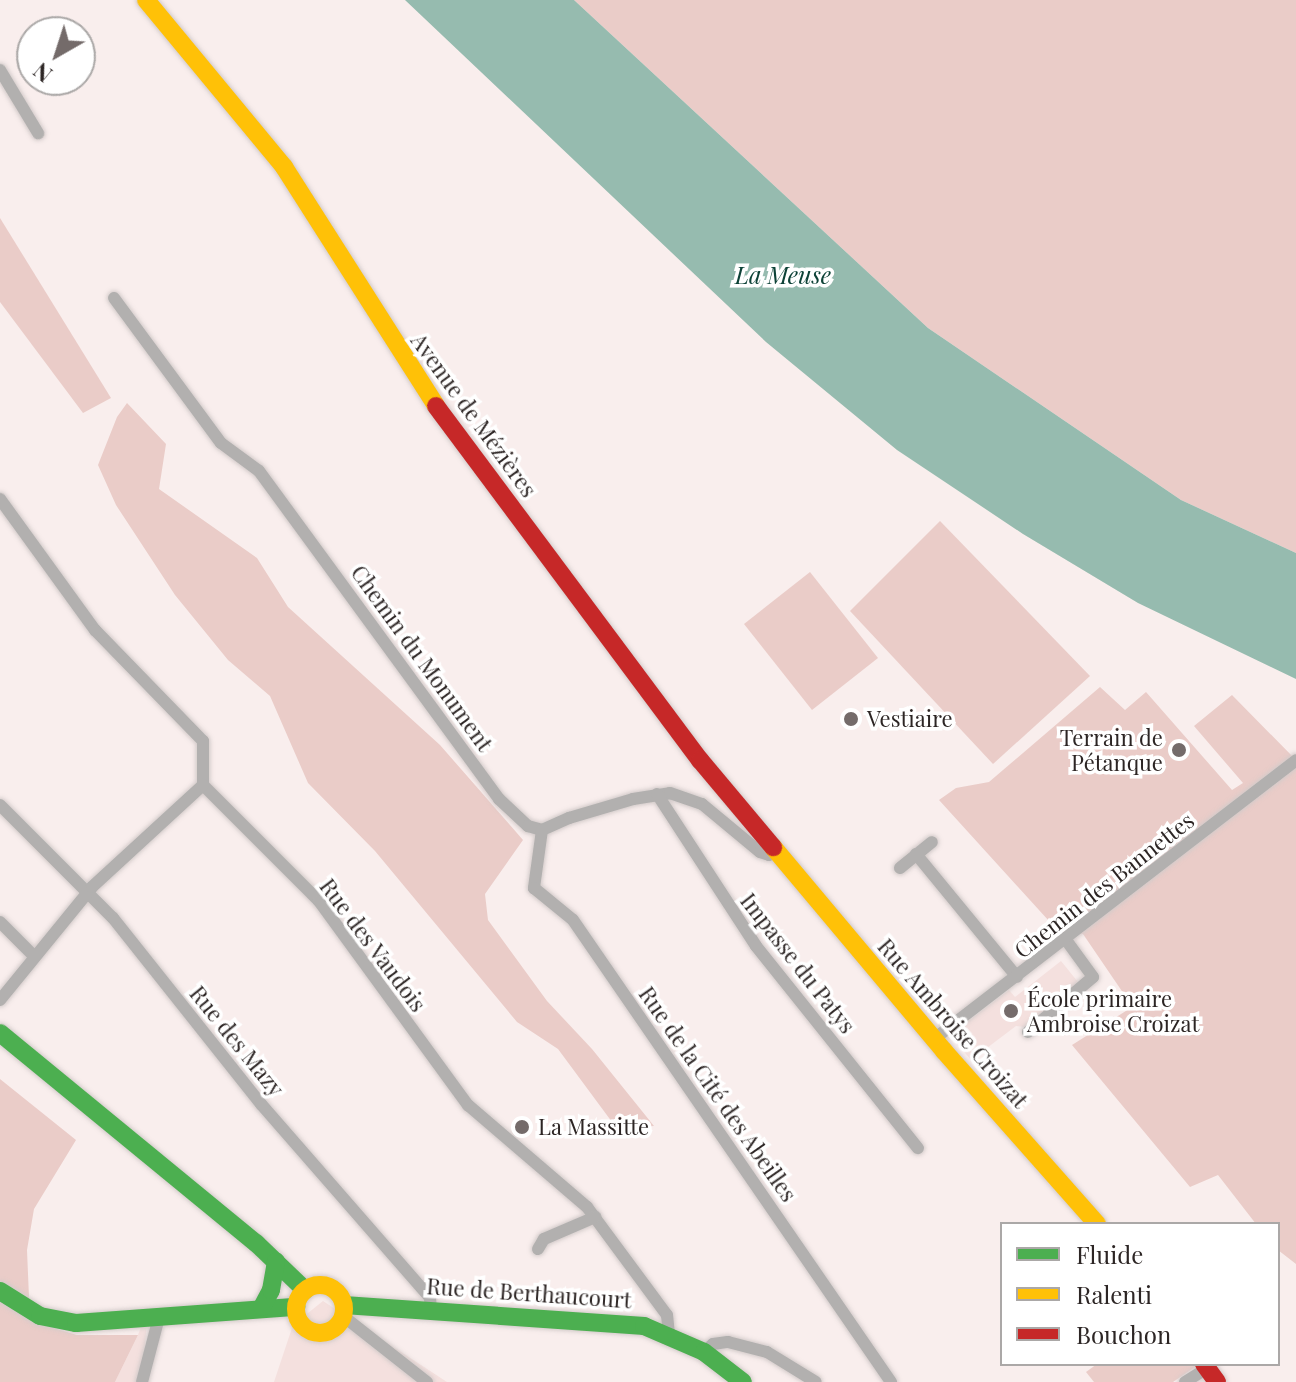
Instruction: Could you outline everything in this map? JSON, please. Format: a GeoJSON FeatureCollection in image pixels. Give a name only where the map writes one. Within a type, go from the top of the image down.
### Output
{"type":"FeatureCollection","features":[{"type":"Feature","properties":{"kind":"main road","name":"Avenue de Mézières"},"geometry":{"type":"LineString","coordinates":[[146,0],[284,167],[417,381],[700,760],[775,851]]}},
{"type":"Feature","properties":{"kind":"main road","name":"Rue Ambroise Croizat"},"geometry":{"type":"LineString","coordinates":[[775,851],[934,1039],[1095,1222]]}},
{"type":"Feature","properties":{"kind":"main road"},"geometry":{"type":"LineString","coordinates":[[0,1033],[276,1261],[305,1290]]}},
{"type":"Feature","properties":{"kind":"main road"},"geometry":{"type":"LineString","coordinates":[[262,1307],[271,1290],[276,1261]]}},
{"type":"Feature","properties":{"kind":"main road"},"geometry":{"type":"LineString","coordinates":[[312,1286],[329,1286],[341,1297],[344,1311],[335,1328],[313,1332],[300,1322],[296,1307],[305,1290],[312,1286]]}},
{"type":"Feature","properties":{"kind":"main road"},"geometry":{"type":"LineString","coordinates":[[0,1291],[40,1316],[76,1323],[262,1307],[296,1307]]}},
{"type":"Feature","properties":{"kind":"main road","name":"Rue de Berthaucourt"},"geometry":{"type":"LineString","coordinates":[[344,1311],[431,1309],[644,1326],[704,1352],[743,1382]]}},
{"type":"Feature","properties":{"kind":"street"},"geometry":{"type":"LineString","coordinates":[[0,70],[38,133]]}},
{"type":"Feature","properties":{"kind":"street","name":"Chemin du Monument"},"geometry":{"type":"LineString","coordinates":[[114,298],[221,443],[259,471],[499,799],[528,826],[542,830]]}},
{"type":"Feature","properties":{"kind":"street"},"geometry":{"type":"LineString","coordinates":[[0,499],[95,630],[203,741],[203,785],[88,892],[0,1000]]}},
{"type":"Feature","properties":{"kind":"street","name":"Chemin des Bannettes"},"geometry":{"type":"LineString","coordinates":[[934,1039],[1296,760]]}},
{"type":"Feature","properties":{"kind":"street","name":"Rue des Vaudois"},"geometry":{"type":"LineString","coordinates":[[203,785],[319,901],[468,1105],[595,1217],[667,1315],[669,1335]]}},
{"type":"Feature","properties":{"kind":"street"},"geometry":{"type":"LineString","coordinates":[[542,830],[569,818],[657,794],[685,795],[702,804],[760,852],[769,855],[775,851]]}},
{"type":"Feature","properties":{"kind":"street","name":"Impasse du Patys"},"geometry":{"type":"LineString","coordinates":[[657,794],[721,897],[756,946],[918,1148]]}},
{"type":"Feature","properties":{"kind":"street","name":"Rue des Mazy"},"geometry":{"type":"LineString","coordinates":[[0,805],[113,918],[261,1104],[430,1298],[431,1309]]}},
{"type":"Feature","properties":{"kind":"street","name":"Rue de la Cité des Abeilles"},"geometry":{"type":"LineString","coordinates":[[542,830],[534,888],[573,920],[891,1382]]}},
{"type":"Feature","properties":{"kind":"street"},"geometry":{"type":"LineString","coordinates":[[900,868],[932,842]]}},
{"type":"Feature","properties":{"kind":"street"},"geometry":{"type":"LineString","coordinates":[[916,854],[1017,977]]}},
{"type":"Feature","properties":{"kind":"street"},"geometry":{"type":"LineString","coordinates":[[0,922],[35,957]]}},
{"type":"Feature","properties":{"kind":"street"},"geometry":{"type":"LineString","coordinates":[[1028,1032],[1093,977],[1066,940]]}},
{"type":"Feature","properties":{"kind":"street"},"geometry":{"type":"LineString","coordinates":[[538,1249],[544,1239],[595,1217]]}},
{"type":"Feature","properties":{"kind":"street"},"geometry":{"type":"LineString","coordinates":[[344,1311],[427,1382]]}},
{"type":"Feature","properties":{"kind":"street"},"geometry":{"type":"LineString","coordinates":[[142,1382],[159,1317]]}},
{"type":"Feature","properties":{"kind":"street"},"geometry":{"type":"LineString","coordinates":[[704,1352],[713,1344],[728,1342],[767,1352],[816,1382]]}},
{"type":"Feature","properties":{"kind":"street"},"geometry":{"type":"LineString","coordinates":[[1185,1382],[1209,1371]]}},
{"type":"Feature","properties":{"kind":"shaded area"},"geometry":{"type":"Polygon","coordinates":[[[574,0],[1296,0],[1296,553],[1181,500],[928,328],[574,0]]]}},
{"type":"Feature","properties":{"kind":"shaded area"},"geometry":{"type":"Polygon","coordinates":[[[0,218],[111,398],[83,413],[0,302],[0,218]]]}},
{"type":"Feature","properties":{"kind":"shaded area"},"geometry":{"type":"Polygon","coordinates":[[[127,403],[166,444],[159,489],[257,558],[288,607],[440,745],[523,840],[485,894],[488,920],[547,1001],[592,1049],[654,1126],[625,1128],[612,1122],[558,1049],[517,1022],[375,851],[308,783],[270,696],[228,660],[175,595],[116,505],[98,465],[117,417],[127,403]]]}},
{"type":"Feature","properties":{"kind":"shaded area"},"geometry":{"type":"Polygon","coordinates":[[[940,521],[1090,676],[993,764],[850,611],[940,521]]]}},
{"type":"Feature","properties":{"kind":"shaded area"},"geometry":{"type":"Polygon","coordinates":[[[810,572],[878,658],[812,710],[744,624],[810,572]]]}},
{"type":"Feature","properties":{"kind":"shaded area"},"geometry":{"type":"Polygon","coordinates":[[[1100,687],[1125,710],[1146,692],[1232,790],[1243,783],[1194,726],[1232,695],[1296,760],[1296,1264],[1280,1252],[1280,1222],[1254,1222],[1218,1175],[1190,1187],[1072,1045],[1129,1009],[1130,1003],[1083,934],[1059,932],[939,800],[956,788],[989,782],[1100,687]]]}},
{"type":"Feature","properties":{"kind":"shaded area","name":"École primaire Ambroise Croizat"},"geometry":{"type":"Polygon","coordinates":[[[1061,961],[1078,982],[1025,1027],[1016,1026],[971,1060],[950,1035],[1009,990],[1015,997],[1061,961]]]}},
{"type":"Feature","properties":{"kind":"shaded area"},"geometry":{"type":"Polygon","coordinates":[[[0,1079],[76,1140],[34,1209],[27,1250],[30,1321],[77,1335],[138,1335],[115,1382],[0,1382],[0,1079]]]}},
{"type":"Feature","properties":{"kind":"shaded area"},"geometry":{"type":"Polygon","coordinates":[[[323,1301],[447,1382],[274,1382],[293,1325],[323,1301]]]}},
{"type":"Feature","properties":{"kind":"shaded area"},"geometry":{"type":"Polygon","coordinates":[[[148,1308],[142,1382],[115,1382],[138,1335],[148,1308]]]}},
{"type":"Feature","properties":{"kind":"shaded area"},"geometry":{"type":"Polygon","coordinates":[[[1094,1366],[1195,1367],[1173,1382],[1094,1382],[1086,1372],[1094,1366]]]}},
{"type":"Feature","properties":{"kind":"water","name":"La Meuse"},"geometry":{"type":"Polygon","coordinates":[[[405,0],[574,0],[928,328],[1181,500],[1296,553],[1296,679],[1138,603],[1023,534],[897,450],[766,342],[405,0]]]}},
{"type":"Feature","properties":{"kind":"traffic: fast"},"geometry":{"type":"LineString","coordinates":[[0,1033],[256,1243],[305,1290]]}},
{"type":"Feature","properties":{"kind":"traffic: fast"},"geometry":{"type":"LineString","coordinates":[[262,1307],[271,1290],[276,1261]]}},
{"type":"Feature","properties":{"kind":"traffic: fast"},"geometry":{"type":"LineString","coordinates":[[0,1291],[40,1316],[76,1323],[296,1307]]}},
{"type":"Feature","properties":{"kind":"traffic: fast"},"geometry":{"type":"LineString","coordinates":[[344,1305],[644,1326],[704,1352],[743,1382]]}},
{"type":"Feature","properties":{"kind":"traffic: slow"},"geometry":{"type":"LineString","coordinates":[[146,0],[284,167],[436,406]]}},
{"type":"Feature","properties":{"kind":"traffic: slow"},"geometry":{"type":"LineString","coordinates":[[773,847],[944,1051],[1095,1222]]}},
{"type":"Feature","properties":{"kind":"traffic: slow"},"geometry":{"type":"LineString","coordinates":[[320,1285],[337,1292],[344,1309],[337,1326],[320,1333],[303,1326],[296,1309],[303,1292],[320,1285]]}},
{"type":"Feature","properties":{"kind":"traffic: jam"},"geometry":{"type":"LineString","coordinates":[[436,406],[700,760],[773,847]]}},
{"type":"Feature","properties":{"kind":"traffic: jam"},"geometry":{"type":"LineString","coordinates":[[1205,1366],[1217,1382]]}},
{"type":"Feature","properties":{"kind":"place","name":"Vestiaire"},"geometry":{"type":"Point","coordinates":[851,719]}},
{"type":"Feature","properties":{"kind":"place","name":"Terrain de Pétanque"},"geometry":{"type":"Point","coordinates":[1179,750]}},
{"type":"Feature","properties":{"kind":"place","name":"École primaire Ambroise Croizat"},"geometry":{"type":"Point","coordinates":[1011,1011]}},
{"type":"Feature","properties":{"kind":"place","name":"La Massitte"},"geometry":{"type":"Point","coordinates":[522,1127]}}]}
